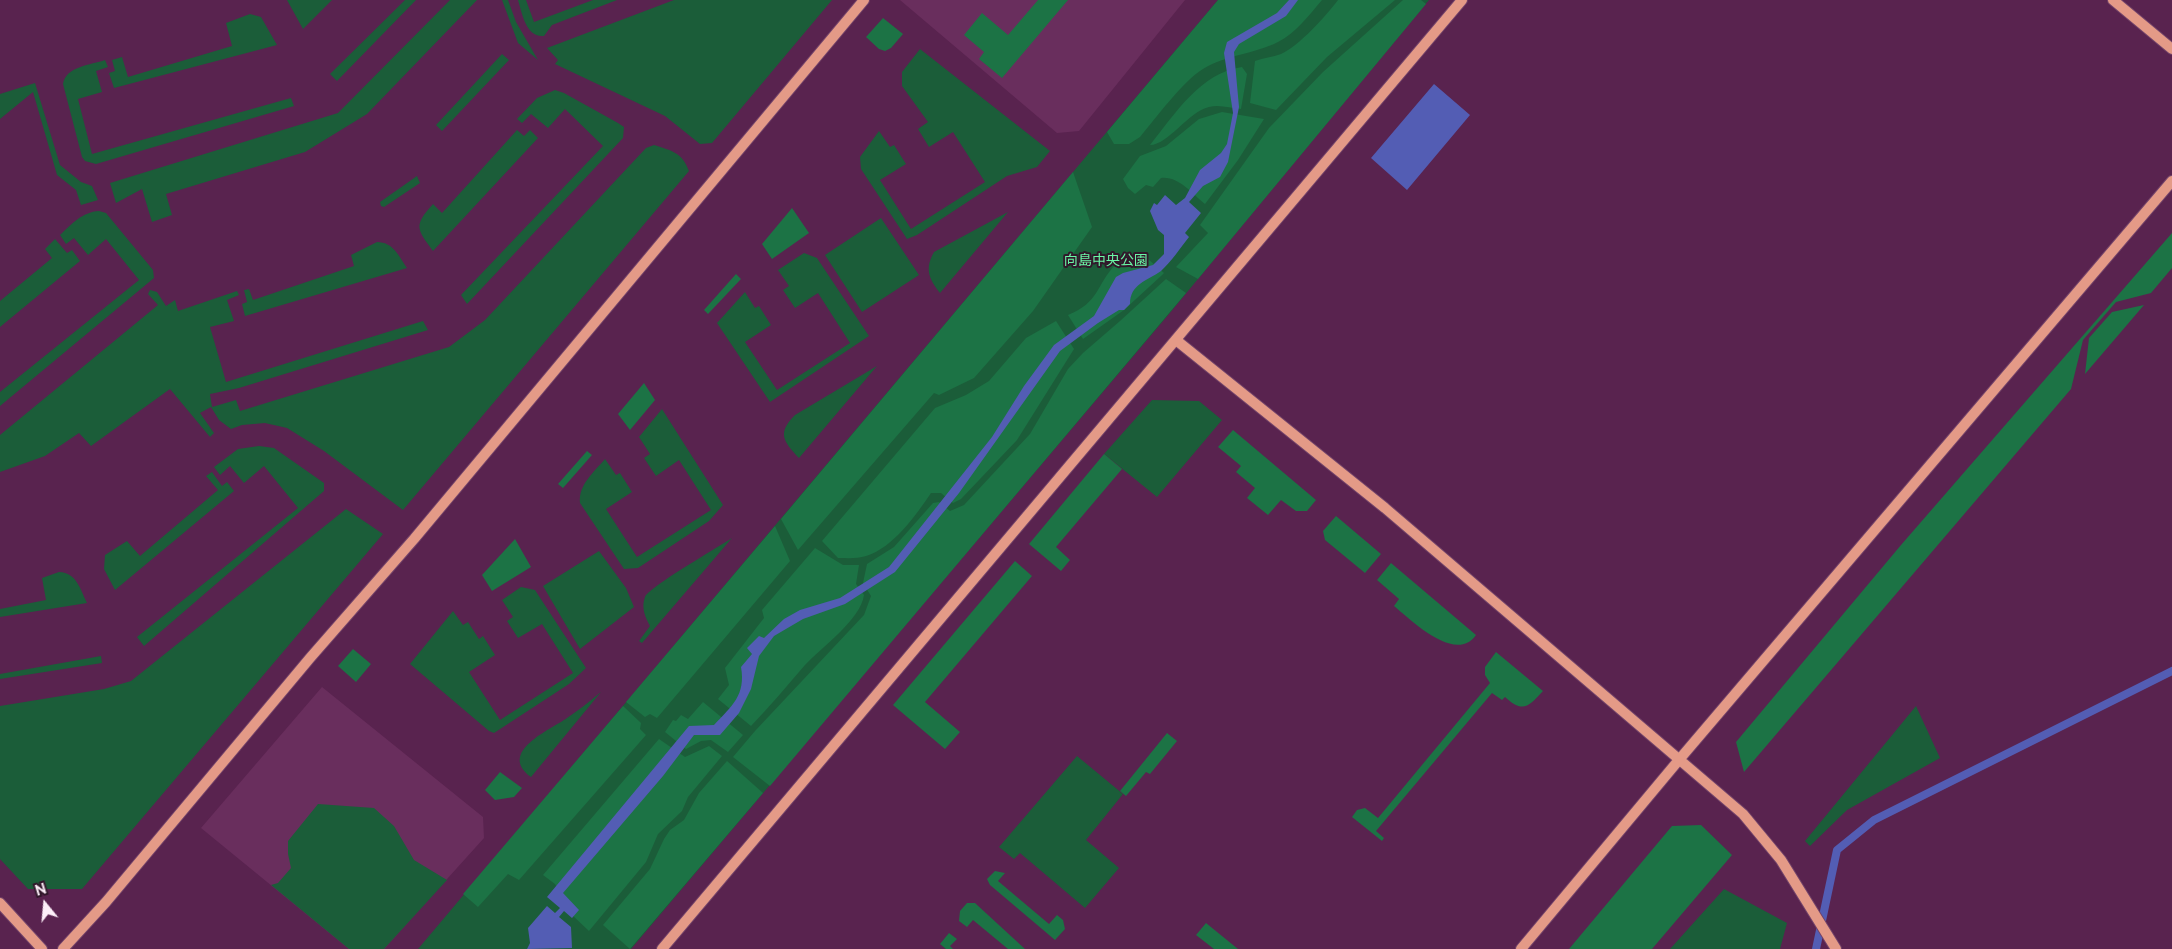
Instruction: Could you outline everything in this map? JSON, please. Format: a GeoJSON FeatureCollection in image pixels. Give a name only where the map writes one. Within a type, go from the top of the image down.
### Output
{"type":"FeatureCollection","features":[{"type":"Feature","properties":{"kind":"street"},"geometry":{"type":"LineString","coordinates":[[63,949],[106,902],[310,658],[414,539],[864,0]]}},
{"type":"Feature","properties":{"kind":"street"},"geometry":{"type":"LineString","coordinates":[[662,949],[1462,0]]}},
{"type":"Feature","properties":{"kind":"street"},"geometry":{"type":"LineString","coordinates":[[2113,0],[2172,49]]}},
{"type":"Feature","properties":{"kind":"street"},"geometry":{"type":"LineString","coordinates":[[1521,949],[1678,761],[2172,181]]}},
{"type":"Feature","properties":{"kind":"street"},"geometry":{"type":"LineString","coordinates":[[1176,340],[1385,508],[1678,761],[1743,814],[1781,860],[1836,949]]}},
{"type":"Feature","properties":{"kind":"street"},"geometry":{"type":"LineString","coordinates":[[0,902],[42,949]]}},
{"type":"Feature","properties":{"kind":"shaded area"},"geometry":{"type":"Polygon","coordinates":[[[900,0],[1185,0],[1079,131],[1057,133],[900,0]]]}},
{"type":"Feature","properties":{"kind":"shaded area"},"geometry":{"type":"Polygon","coordinates":[[[322,687],[483,817],[484,838],[384,949],[349,949],[201,828],[322,687]]]}},
{"type":"Feature","properties":{"kind":"green space"},"geometry":{"type":"Polygon","coordinates":[[[287,0],[332,0],[303,29],[287,0]]]}},
{"type":"Feature","properties":{"kind":"green space"},"geometry":{"type":"Polygon","coordinates":[[[405,0],[416,0],[337,81],[330,74],[405,0]]]}},
{"type":"Feature","properties":{"kind":"green space"},"geometry":{"type":"Polygon","coordinates":[[[450,0],[477,0],[367,114],[305,152],[166,194],[172,215],[152,222],[142,189],[116,203],[110,183],[338,113],[450,0]]]}},
{"type":"Feature","properties":{"kind":"green space"},"geometry":{"type":"Polygon","coordinates":[[[502,0],[508,0],[516,22],[538,60],[518,43],[502,0]]]}},
{"type":"Feature","properties":{"kind":"green space"},"geometry":{"type":"Polygon","coordinates":[[[518,0],[526,0],[534,22],[593,0],[617,0],[552,25],[544,36],[538,36],[526,24],[518,0]]]}},
{"type":"Feature","properties":{"kind":"green space"},"geometry":{"type":"Polygon","coordinates":[[[674,0],[832,0],[712,143],[700,144],[665,116],[555,64],[558,60],[547,48],[674,0]]]}},
{"type":"Feature","properties":{"kind":"green space"},"geometry":{"type":"Polygon","coordinates":[[[1038,0],[1068,0],[1002,78],[979,59],[984,52],[964,35],[982,13],[1008,35],[1038,0]]]}},
{"type":"Feature","properties":{"kind":"green space","name":"向島中央公園"},"geometry":{"type":"Polygon","coordinates":[[[1218,0],[1429,0],[1169,314],[631,949],[418,949],[1218,0]]]}},
{"type":"Feature","properties":{"kind":"green space"},"geometry":{"type":"Polygon","coordinates":[[[1218,0],[1322,0],[1302,23],[1285,38],[1269,46],[1212,64],[1203,69],[1178,91],[1140,137],[1129,144],[1114,144],[1107,132],[1218,0]]]}},
{"type":"Feature","properties":{"kind":"green space"},"geometry":{"type":"Polygon","coordinates":[[[1338,0],[1395,0],[1327,57],[1276,110],[1250,103],[1255,61],[1281,54],[1288,50],[1304,38],[1338,0]]]}},
{"type":"Feature","properties":{"kind":"green space"},"geometry":{"type":"Polygon","coordinates":[[[1403,0],[1421,0],[1426,4],[1198,279],[1176,267],[1208,233],[1200,225],[1269,128],[1323,72],[1403,0]]]}},
{"type":"Feature","properties":{"kind":"green space"},"geometry":{"type":"Polygon","coordinates":[[[250,14],[261,17],[277,45],[114,88],[109,73],[115,71],[112,60],[122,57],[128,77],[232,46],[226,23],[250,14]]]}},
{"type":"Feature","properties":{"kind":"green space"},"geometry":{"type":"Polygon","coordinates":[[[883,18],[903,34],[891,48],[885,51],[879,49],[866,37],[883,18]]]}},
{"type":"Feature","properties":{"kind":"green space"},"geometry":{"type":"Polygon","coordinates":[[[920,49],[1050,151],[1037,167],[1007,176],[917,235],[907,239],[861,169],[860,157],[879,131],[890,147],[894,145],[906,164],[880,180],[911,229],[985,182],[953,132],[929,147],[918,129],[928,122],[902,86],[902,72],[920,49]]]}},
{"type":"Feature","properties":{"kind":"green space"},"geometry":{"type":"Polygon","coordinates":[[[502,54],[509,60],[442,131],[436,125],[502,54]]]}},
{"type":"Feature","properties":{"kind":"green space"},"geometry":{"type":"Polygon","coordinates":[[[105,60],[108,67],[96,71],[102,92],[78,99],[92,154],[291,98],[294,106],[96,164],[85,161],[82,157],[63,84],[65,78],[74,70],[105,60]]]}},
{"type":"Feature","properties":{"kind":"green space"},"geometry":{"type":"Polygon","coordinates":[[[1242,67],[1247,74],[1241,109],[1217,106],[1201,110],[1164,140],[1150,145],[1179,108],[1201,86],[1213,77],[1242,67]]]}},
{"type":"Feature","properties":{"kind":"green space"},"geometry":{"type":"Polygon","coordinates":[[[35,83],[60,165],[81,182],[92,186],[98,200],[81,205],[76,190],[57,175],[33,92],[0,119],[0,94],[35,83]]]}},
{"type":"Feature","properties":{"kind":"green space"},"geometry":{"type":"Polygon","coordinates":[[[555,90],[564,93],[624,127],[623,138],[467,304],[461,295],[603,146],[565,109],[548,128],[531,114],[522,123],[517,119],[537,98],[555,90]]]}},
{"type":"Feature","properties":{"kind":"green space"},"geometry":{"type":"Polygon","coordinates":[[[1222,112],[1264,119],[1238,160],[1205,204],[1179,183],[1168,178],[1161,178],[1153,187],[1146,185],[1135,194],[1128,188],[1123,179],[1140,156],[1166,146],[1199,119],[1222,112]]]}},
{"type":"Feature","properties":{"kind":"green space"},"geometry":{"type":"Polygon","coordinates":[[[517,130],[524,136],[530,130],[538,138],[433,251],[421,232],[420,223],[422,218],[433,204],[442,213],[517,130]]]}},
{"type":"Feature","properties":{"kind":"green space"},"geometry":{"type":"Polygon","coordinates":[[[654,145],[676,153],[683,160],[689,171],[403,510],[324,451],[287,428],[265,423],[242,425],[231,429],[219,420],[211,407],[200,413],[214,433],[210,437],[170,389],[91,446],[79,433],[45,456],[0,472],[0,435],[158,305],[148,294],[150,290],[157,292],[166,306],[175,300],[178,311],[237,291],[239,295],[227,300],[234,321],[210,327],[226,382],[423,321],[428,330],[239,388],[210,394],[212,407],[236,400],[240,411],[449,347],[485,320],[646,148],[654,145]]]}},
{"type":"Feature","properties":{"kind":"green space"},"geometry":{"type":"Polygon","coordinates":[[[1073,172],[1092,227],[1033,311],[974,378],[939,395],[934,393],[798,550],[781,519],[1073,172]]]}},
{"type":"Feature","properties":{"kind":"green space"},"geometry":{"type":"Polygon","coordinates":[[[417,176],[420,183],[384,207],[381,206],[380,202],[417,176]]]}},
{"type":"Feature","properties":{"kind":"green space"},"geometry":{"type":"Polygon","coordinates":[[[792,208],[809,233],[772,259],[762,244],[792,208]]]}},
{"type":"Feature","properties":{"kind":"green space"},"geometry":{"type":"Polygon","coordinates":[[[99,211],[106,213],[153,270],[154,278],[0,406],[0,392],[139,280],[106,239],[88,255],[74,238],[66,244],[60,235],[82,216],[99,211]]]}},
{"type":"Feature","properties":{"kind":"green space"},"geometry":{"type":"Polygon","coordinates":[[[1008,212],[940,293],[930,278],[929,273],[929,263],[934,252],[1008,212]]]}},
{"type":"Feature","properties":{"kind":"green space"},"geometry":{"type":"Polygon","coordinates":[[[881,218],[919,275],[862,312],[825,255],[881,218]]]}},
{"type":"Feature","properties":{"kind":"green space"},"geometry":{"type":"Polygon","coordinates":[[[2172,233],[2172,268],[2151,293],[2116,302],[2083,340],[2071,389],[1744,772],[1736,742],[1901,545],[2172,233]]]}},
{"type":"Feature","properties":{"kind":"green space"},"geometry":{"type":"Polygon","coordinates":[[[55,239],[67,253],[72,250],[80,261],[0,327],[0,301],[52,258],[45,249],[55,239]]]}},
{"type":"Feature","properties":{"kind":"green space"},"geometry":{"type":"Polygon","coordinates":[[[377,242],[391,247],[407,268],[245,316],[242,304],[247,302],[244,290],[249,289],[253,300],[354,266],[351,255],[377,242]]]}},
{"type":"Feature","properties":{"kind":"green space"},"geometry":{"type":"Polygon","coordinates":[[[804,253],[817,258],[869,336],[770,402],[717,323],[745,292],[755,308],[759,306],[771,325],[745,342],[777,390],[850,343],[818,293],[795,308],[783,290],[789,286],[778,270],[804,253]]]}},
{"type":"Feature","properties":{"kind":"green space"},"geometry":{"type":"Polygon","coordinates":[[[1148,259],[1164,273],[1124,310],[1083,339],[1068,315],[1086,305],[1092,299],[1116,264],[1132,260],[1144,263],[1148,259]]]}},
{"type":"Feature","properties":{"kind":"green space"},"geometry":{"type":"Polygon","coordinates":[[[736,274],[741,279],[708,314],[704,310],[736,274]]]}},
{"type":"Feature","properties":{"kind":"green space"},"geometry":{"type":"Polygon","coordinates":[[[1166,279],[1186,293],[770,786],[733,757],[864,615],[871,596],[863,583],[867,564],[894,547],[933,503],[939,502],[950,511],[964,505],[1030,434],[1068,369],[1083,353],[1166,279]]]}},
{"type":"Feature","properties":{"kind":"green space"},"geometry":{"type":"Polygon","coordinates":[[[2144,305],[2085,374],[2089,338],[2112,312],[2144,305]]]}},
{"type":"Feature","properties":{"kind":"green space"},"geometry":{"type":"Polygon","coordinates":[[[1056,321],[1074,349],[1017,440],[961,499],[953,503],[941,493],[931,493],[903,530],[885,546],[863,557],[838,558],[822,541],[935,408],[966,395],[989,381],[1026,338],[1056,321]]]}},
{"type":"Feature","properties":{"kind":"green space"},"geometry":{"type":"Polygon","coordinates":[[[877,366],[799,458],[789,447],[784,437],[789,421],[795,415],[877,366]]]}},
{"type":"Feature","properties":{"kind":"green space"},"geometry":{"type":"Polygon","coordinates":[[[644,383],[655,400],[630,430],[618,414],[644,383]]]}},
{"type":"Feature","properties":{"kind":"green space"},"geometry":{"type":"Polygon","coordinates":[[[1152,400],[1199,401],[1222,420],[1157,497],[1104,454],[1152,400]]]}},
{"type":"Feature","properties":{"kind":"green space"},"geometry":{"type":"Polygon","coordinates":[[[662,409],[723,505],[709,521],[638,568],[624,569],[580,503],[580,496],[584,485],[605,459],[616,475],[620,473],[632,492],[606,509],[637,557],[711,510],[679,460],[656,476],[644,458],[650,454],[639,437],[662,409]]]}},
{"type":"Feature","properties":{"kind":"green space"},"geometry":{"type":"Polygon","coordinates":[[[1233,430],[1316,500],[1307,511],[1296,511],[1281,500],[1268,515],[1247,498],[1255,488],[1236,472],[1241,466],[1218,447],[1233,430]]]}},
{"type":"Feature","properties":{"kind":"green space"},"geometry":{"type":"Polygon","coordinates":[[[259,446],[274,448],[324,483],[324,491],[144,646],[137,637],[298,508],[264,466],[244,483],[230,466],[220,475],[214,467],[238,449],[259,446]]]}},
{"type":"Feature","properties":{"kind":"green space"},"geometry":{"type":"Polygon","coordinates":[[[587,451],[592,455],[563,488],[558,484],[587,451]]]}},
{"type":"Feature","properties":{"kind":"green space"},"geometry":{"type":"Polygon","coordinates":[[[1104,454],[1122,469],[1056,547],[1070,560],[1061,571],[1029,544],[1104,454]]]}},
{"type":"Feature","properties":{"kind":"green space"},"geometry":{"type":"Polygon","coordinates":[[[212,472],[222,486],[227,482],[234,491],[115,590],[104,569],[105,555],[127,541],[140,556],[218,490],[206,476],[212,472]]]}},
{"type":"Feature","properties":{"kind":"green space"},"geometry":{"type":"Polygon","coordinates":[[[346,509],[383,534],[82,889],[28,889],[0,859],[0,706],[104,689],[131,681],[346,509]]]}},
{"type":"Feature","properties":{"kind":"green space"},"geometry":{"type":"Polygon","coordinates":[[[1336,516],[1381,554],[1365,573],[1325,540],[1323,531],[1336,516]]]}},
{"type":"Feature","properties":{"kind":"green space"},"geometry":{"type":"Polygon","coordinates":[[[775,526],[790,561],[657,718],[650,714],[645,717],[626,702],[775,526]]]}},
{"type":"Feature","properties":{"kind":"green space"},"geometry":{"type":"Polygon","coordinates":[[[732,538],[642,643],[639,641],[650,626],[645,616],[643,604],[649,592],[732,538]]]}},
{"type":"Feature","properties":{"kind":"green space"},"geometry":{"type":"Polygon","coordinates":[[[515,539],[531,567],[492,591],[482,575],[515,539]]]}},
{"type":"Feature","properties":{"kind":"green space"},"geometry":{"type":"Polygon","coordinates":[[[815,548],[843,565],[859,565],[856,584],[864,595],[861,604],[856,614],[839,633],[805,665],[751,726],[718,699],[729,685],[725,668],[764,618],[762,610],[815,548]]]}},
{"type":"Feature","properties":{"kind":"green space"},"geometry":{"type":"Polygon","coordinates":[[[599,551],[626,588],[634,607],[580,649],[543,586],[599,551]]]}},
{"type":"Feature","properties":{"kind":"green space"},"geometry":{"type":"Polygon","coordinates":[[[1015,561],[1032,576],[925,702],[960,732],[945,749],[893,705],[1015,561]]]}},
{"type":"Feature","properties":{"kind":"green space"},"geometry":{"type":"Polygon","coordinates":[[[1391,563],[1476,635],[1467,643],[1457,645],[1446,643],[1434,637],[1402,613],[1394,606],[1399,599],[1377,580],[1391,563]]]}},
{"type":"Feature","properties":{"kind":"green space"},"geometry":{"type":"Polygon","coordinates":[[[59,572],[70,575],[74,579],[87,603],[0,617],[0,609],[46,600],[42,578],[59,572]]]}},
{"type":"Feature","properties":{"kind":"green space"},"geometry":{"type":"Polygon","coordinates":[[[521,587],[535,590],[586,668],[569,684],[494,733],[489,731],[410,664],[453,611],[463,625],[468,622],[479,639],[483,636],[495,655],[469,672],[500,720],[573,673],[542,624],[518,638],[507,621],[513,617],[502,600],[521,587]]]}},
{"type":"Feature","properties":{"kind":"green space"},"geometry":{"type":"Polygon","coordinates":[[[353,649],[371,664],[356,682],[338,666],[353,649]]]}},
{"type":"Feature","properties":{"kind":"green space"},"geometry":{"type":"Polygon","coordinates":[[[1496,652],[1543,691],[1530,704],[1521,707],[1505,697],[1502,700],[1492,693],[1376,831],[1384,838],[1382,841],[1352,817],[1357,810],[1365,808],[1378,818],[1490,683],[1485,675],[1485,667],[1496,652]]]}},
{"type":"Feature","properties":{"kind":"green space"},"geometry":{"type":"Polygon","coordinates":[[[101,656],[102,663],[0,679],[0,674],[101,656]]]}},
{"type":"Feature","properties":{"kind":"green space"},"geometry":{"type":"Polygon","coordinates":[[[601,692],[531,777],[522,768],[520,759],[523,751],[539,735],[571,715],[601,692]]]}},
{"type":"Feature","properties":{"kind":"green space"},"geometry":{"type":"Polygon","coordinates":[[[703,702],[743,735],[728,752],[711,740],[701,741],[686,749],[665,732],[673,720],[676,721],[681,715],[688,719],[703,702]]]}},
{"type":"Feature","properties":{"kind":"green space"},"geometry":{"type":"Polygon","coordinates":[[[623,706],[641,723],[640,729],[646,735],[519,880],[508,874],[478,907],[463,894],[623,706]]]}},
{"type":"Feature","properties":{"kind":"green space"},"geometry":{"type":"Polygon","coordinates":[[[1916,706],[1940,758],[1847,810],[1810,846],[1805,841],[1916,706]]]}},
{"type":"Feature","properties":{"kind":"green space"},"geometry":{"type":"Polygon","coordinates":[[[1167,733],[1177,741],[1150,774],[1146,772],[1126,796],[1120,791],[1167,733]]]}},
{"type":"Feature","properties":{"kind":"green space"},"geometry":{"type":"Polygon","coordinates":[[[659,739],[685,757],[709,746],[722,756],[688,797],[682,811],[658,834],[646,862],[589,931],[571,914],[555,884],[543,875],[659,739]]]}},
{"type":"Feature","properties":{"kind":"green space"},"geometry":{"type":"Polygon","coordinates":[[[1077,756],[1123,794],[1086,840],[1119,868],[1085,908],[1020,853],[1014,859],[999,847],[1077,756]]]}},
{"type":"Feature","properties":{"kind":"green space"},"geometry":{"type":"Polygon","coordinates":[[[727,761],[763,793],[630,949],[603,925],[650,869],[670,830],[684,820],[699,793],[727,761]]]}},
{"type":"Feature","properties":{"kind":"green space"},"geometry":{"type":"Polygon","coordinates":[[[500,772],[522,788],[514,797],[495,800],[485,790],[500,772]]]}},
{"type":"Feature","properties":{"kind":"green space"},"geometry":{"type":"Polygon","coordinates":[[[318,804],[374,808],[394,826],[414,860],[447,880],[384,949],[349,949],[271,885],[278,883],[291,868],[288,841],[318,804]]]}},
{"type":"Feature","properties":{"kind":"green space"},"geometry":{"type":"Polygon","coordinates":[[[1701,825],[1732,855],[1652,949],[1569,949],[1672,826],[1701,825]]]}},
{"type":"Feature","properties":{"kind":"green space"},"geometry":{"type":"Polygon","coordinates":[[[995,871],[1005,873],[998,881],[1049,924],[1057,915],[1063,920],[1065,929],[1055,940],[990,885],[987,879],[995,871]]]}},
{"type":"Feature","properties":{"kind":"green space"},"geometry":{"type":"Polygon","coordinates":[[[1724,889],[1787,923],[1780,949],[1670,949],[1724,889]]]}},
{"type":"Feature","properties":{"kind":"green space"},"geometry":{"type":"Polygon","coordinates":[[[967,903],[975,903],[1025,949],[1008,949],[973,920],[967,927],[959,921],[960,911],[967,903]]]}},
{"type":"Feature","properties":{"kind":"green space"},"geometry":{"type":"Polygon","coordinates":[[[1206,923],[1238,949],[1214,949],[1196,935],[1206,923]]]}},
{"type":"Feature","properties":{"kind":"green space"},"geometry":{"type":"Polygon","coordinates":[[[949,933],[957,939],[950,946],[953,949],[946,949],[940,944],[949,933]]]}},
{"type":"Feature","properties":{"kind":"water"},"geometry":{"type":"Polygon","coordinates":[[[1289,0],[1298,0],[1286,16],[1239,44],[1234,52],[1239,107],[1228,162],[1220,177],[1203,186],[1189,202],[1201,213],[1185,233],[1189,237],[1172,259],[1161,271],[1136,287],[1130,304],[1124,310],[1119,310],[1098,323],[1060,351],[959,493],[895,572],[845,604],[803,619],[774,636],[759,656],[751,689],[739,713],[720,735],[694,735],[663,776],[563,893],[579,910],[572,918],[564,911],[559,917],[571,927],[572,948],[527,949],[530,943],[528,928],[547,906],[555,913],[560,908],[547,897],[689,726],[714,725],[732,706],[741,685],[741,667],[752,654],[747,648],[759,636],[764,638],[784,619],[800,610],[840,598],[889,567],[992,437],[1024,386],[1054,345],[1094,316],[1116,277],[1123,273],[1153,265],[1164,254],[1164,235],[1158,230],[1150,211],[1154,203],[1157,205],[1165,195],[1176,205],[1185,198],[1200,170],[1221,153],[1227,144],[1233,113],[1224,53],[1227,42],[1277,13],[1289,0]]]}},
{"type":"Feature","properties":{"kind":"water"},"geometry":{"type":"Polygon","coordinates":[[[1434,84],[1470,115],[1407,190],[1371,158],[1434,84]]]}},
{"type":"Feature","properties":{"kind":"waterway"},"geometry":{"type":"LineString","coordinates":[[1816,949],[1837,850],[1874,820],[2172,671]]}}]}
